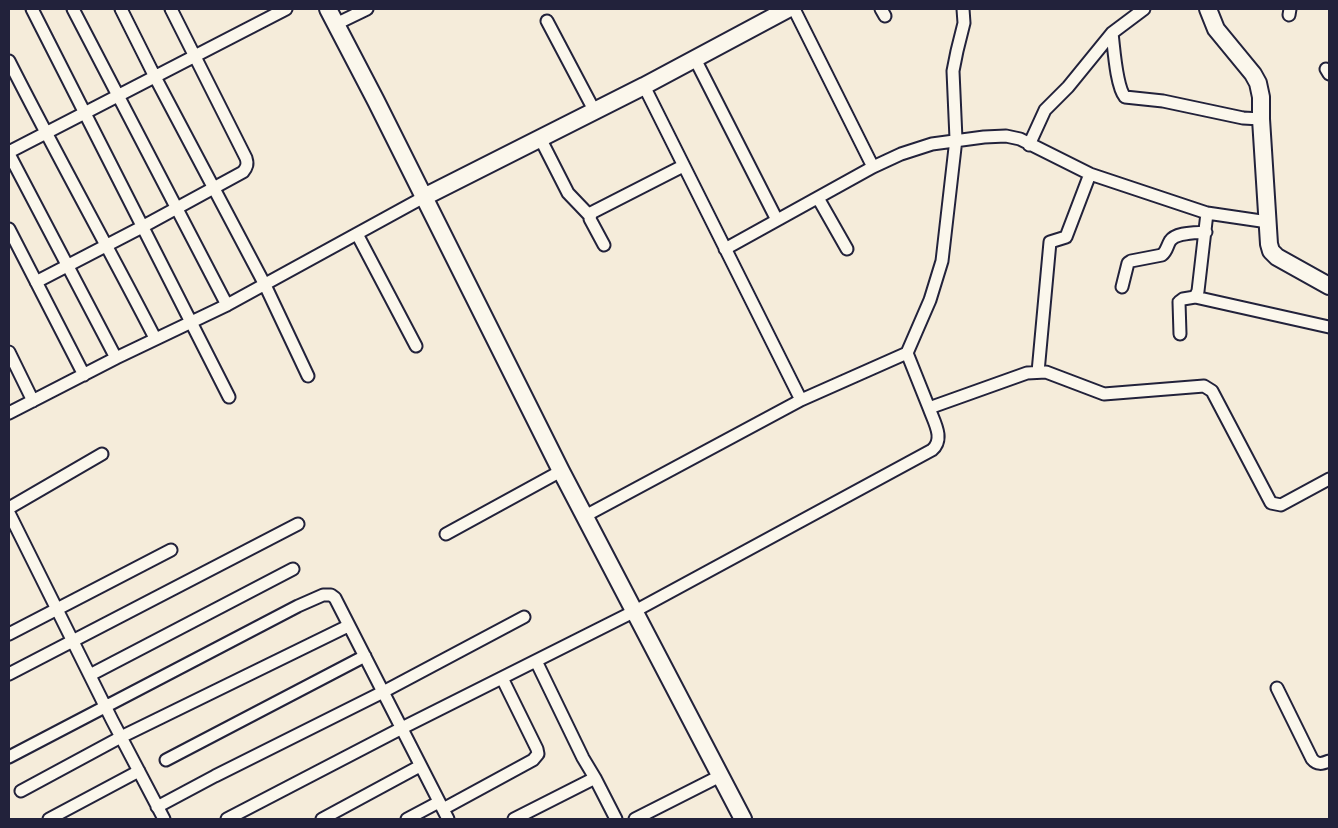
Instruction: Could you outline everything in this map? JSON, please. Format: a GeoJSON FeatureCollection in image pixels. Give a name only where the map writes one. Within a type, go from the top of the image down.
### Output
{"type":"FeatureCollection","features":[{"type":"Feature","properties":{"kind":"main road"},"geometry":{"type":"LineString","coordinates":[[328,9],[585,516],[743,819]]}},
{"type":"Feature","properties":{"kind":"main road"},"geometry":{"type":"LineString","coordinates":[[424,197],[644,86],[788,9]]}},
{"type":"Feature","properties":{"kind":"main road"},"geometry":{"type":"LineString","coordinates":[[1210,10],[1216,29],[1253,74],[1258,83],[1261,97],[1269,244],[1271,251],[1277,257],[1329,286]]}},
{"type":"Feature","properties":{"kind":"street"},"geometry":{"type":"LineString","coordinates":[[32,9],[229,397]]}},
{"type":"Feature","properties":{"kind":"street"},"geometry":{"type":"LineString","coordinates":[[73,9],[226,305]]}},
{"type":"Feature","properties":{"kind":"street"},"geometry":{"type":"LineString","coordinates":[[121,9],[155,78],[265,285],[308,376]]}},
{"type":"Feature","properties":{"kind":"street"},"geometry":{"type":"LineString","coordinates":[[36,282],[142,228],[243,172],[248,164],[171,9]]}},
{"type":"Feature","properties":{"kind":"street"},"geometry":{"type":"LineString","coordinates":[[116,358],[9,153],[286,9]]}},
{"type":"Feature","properties":{"kind":"street"},"geometry":{"type":"LineString","coordinates":[[336,24],[367,9]]}},
{"type":"Feature","properties":{"kind":"street"},"geometry":{"type":"LineString","coordinates":[[794,9],[873,167]]}},
{"type":"Feature","properties":{"kind":"street"},"geometry":{"type":"LineString","coordinates":[[585,516],[801,400],[907,353],[930,300],[942,261],[956,140],[953,71],[964,23],[963,9]]}},
{"type":"Feature","properties":{"kind":"street"},"geometry":{"type":"LineString","coordinates":[[1030,145],[1045,110],[1078,75],[1112,33],[1144,9]]}},
{"type":"Feature","properties":{"kind":"street"},"geometry":{"type":"LineString","coordinates":[[547,21],[594,110]]}},
{"type":"Feature","properties":{"kind":"street"},"geometry":{"type":"LineString","coordinates":[[1112,33],[1119,81],[1125,97],[1164,102],[1243,118],[1261,119]]}},
{"type":"Feature","properties":{"kind":"street"},"geometry":{"type":"LineString","coordinates":[[695,58],[777,220]]}},
{"type":"Feature","properties":{"kind":"street"},"geometry":{"type":"LineString","coordinates":[[9,60],[155,338]]}},
{"type":"Feature","properties":{"kind":"street"},"geometry":{"type":"LineString","coordinates":[[644,86],[801,400]]}},
{"type":"Feature","properties":{"kind":"street"},"geometry":{"type":"LineString","coordinates":[[725,249],[900,154],[932,144],[1006,136],[1020,139],[1090,174],[1207,213],[1268,222]]}},
{"type":"Feature","properties":{"kind":"street"},"geometry":{"type":"LineString","coordinates":[[540,138],[568,193],[590,216],[604,245]]}},
{"type":"Feature","properties":{"kind":"street"},"geometry":{"type":"LineString","coordinates":[[590,216],[598,208],[683,166]]}},
{"type":"Feature","properties":{"kind":"street"},"geometry":{"type":"LineString","coordinates":[[1038,372],[1050,242],[1066,237],[1090,174]]}},
{"type":"Feature","properties":{"kind":"street"},"geometry":{"type":"LineString","coordinates":[[9,413],[155,338],[265,285],[424,197]]}},
{"type":"Feature","properties":{"kind":"street"},"geometry":{"type":"LineString","coordinates":[[818,198],[847,249]]}},
{"type":"Feature","properties":{"kind":"street"},"geometry":{"type":"LineString","coordinates":[[1196,297],[1207,213]]}},
{"type":"Feature","properties":{"kind":"street"},"geometry":{"type":"LineString","coordinates":[[9,229],[84,375]]}},
{"type":"Feature","properties":{"kind":"street"},"geometry":{"type":"LineString","coordinates":[[1122,287],[1128,263],[1131,261],[1162,256],[1170,240],[1179,235],[1206,232]]}},
{"type":"Feature","properties":{"kind":"street"},"geometry":{"type":"LineString","coordinates":[[357,234],[416,346]]}},
{"type":"Feature","properties":{"kind":"street"},"geometry":{"type":"LineString","coordinates":[[1180,334],[1179,302],[1183,298],[1196,297],[1329,327]]}},
{"type":"Feature","properties":{"kind":"street"},"geometry":{"type":"LineString","coordinates":[[9,352],[33,401]]}},
{"type":"Feature","properties":{"kind":"street"},"geometry":{"type":"LineString","coordinates":[[227,819],[402,728],[635,611],[932,450],[937,446],[940,438],[930,408],[907,353]]}},
{"type":"Feature","properties":{"kind":"street"},"geometry":{"type":"LineString","coordinates":[[930,408],[1027,373],[1038,372],[1046,372],[1104,394],[1208,387],[1212,391],[1271,503],[1281,505],[1329,479]]}},
{"type":"Feature","properties":{"kind":"street"},"geometry":{"type":"LineString","coordinates":[[9,508],[102,454]]}},
{"type":"Feature","properties":{"kind":"street"},"geometry":{"type":"LineString","coordinates":[[446,534],[562,471]]}},
{"type":"Feature","properties":{"kind":"street"},"geometry":{"type":"LineString","coordinates":[[9,513],[56,610],[164,819]]}},
{"type":"Feature","properties":{"kind":"street"},"geometry":{"type":"LineString","coordinates":[[9,674],[298,524]]}},
{"type":"Feature","properties":{"kind":"street"},"geometry":{"type":"LineString","coordinates":[[9,634],[170,550]]}},
{"type":"Feature","properties":{"kind":"street"},"geometry":{"type":"LineString","coordinates":[[90,675],[293,569]]}},
{"type":"Feature","properties":{"kind":"street"},"geometry":{"type":"LineString","coordinates":[[9,757],[289,611],[323,595],[331,595],[335,598],[443,810]]}},
{"type":"Feature","properties":{"kind":"street"},"geometry":{"type":"LineString","coordinates":[[157,807],[214,776],[383,692],[524,617]]}},
{"type":"Feature","properties":{"kind":"street"},"geometry":{"type":"LineString","coordinates":[[21,792],[121,737],[348,626]]}},
{"type":"Feature","properties":{"kind":"street"},"geometry":{"type":"LineString","coordinates":[[166,760],[365,656]]}},
{"type":"Feature","properties":{"kind":"street"},"geometry":{"type":"LineString","coordinates":[[536,660],[583,758],[616,819]]}},
{"type":"Feature","properties":{"kind":"street"},"geometry":{"type":"LineString","coordinates":[[407,819],[443,810],[533,760],[538,754],[502,678]]}},
{"type":"Feature","properties":{"kind":"street"},"geometry":{"type":"LineString","coordinates":[[1276,688],[1312,759],[1315,763],[1320,764],[1329,761]]}},
{"type":"Feature","properties":{"kind":"street"},"geometry":{"type":"LineString","coordinates":[[322,819],[420,766]]}},
{"type":"Feature","properties":{"kind":"street"},"geometry":{"type":"LineString","coordinates":[[49,819],[139,771]]}},
{"type":"Feature","properties":{"kind":"street"},"geometry":{"type":"LineString","coordinates":[[635,819],[720,776]]}},
{"type":"Feature","properties":{"kind":"street"},"geometry":{"type":"LineString","coordinates":[[514,819],[595,778]]}}]}
